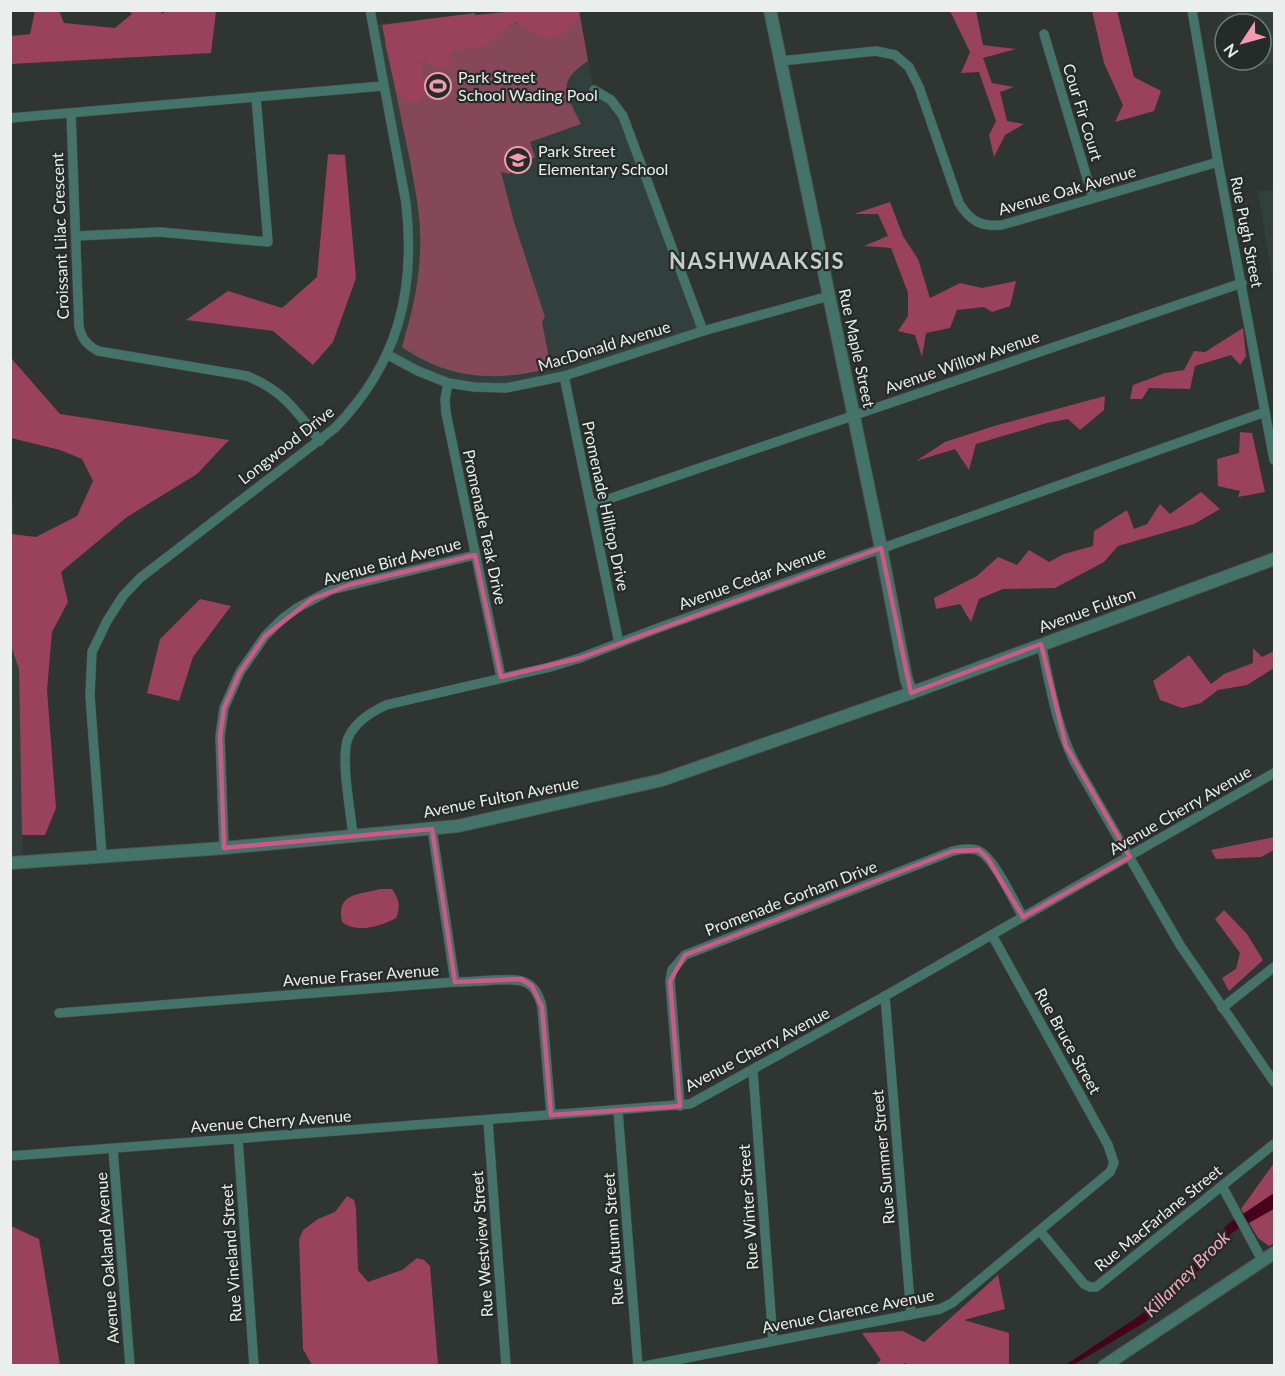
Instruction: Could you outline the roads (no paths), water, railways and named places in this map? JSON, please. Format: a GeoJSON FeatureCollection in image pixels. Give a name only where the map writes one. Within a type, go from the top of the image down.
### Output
{"type":"FeatureCollection","features":[{"type":"Feature","properties":{"kind":"street","name":"Longwood Drive"},"geometry":{"type":"LineString","coordinates":[[102,856],[90,696],[92,652],[107,621],[123,596],[140,578],[320,441],[350,412],[388,355],[399,323],[405,294],[409,233],[406,203],[370,10]]}},
{"type":"Feature","properties":{"kind":"street","name":"Rue Maple Street"},"geometry":{"type":"LineString","coordinates":[[770,10],[906,678],[911,693]]}},
{"type":"Feature","properties":{"kind":"street","name":"Rue Pugh Street"},"geometry":{"type":"LineString","coordinates":[[1192,10],[1218,162],[1275,460]]}},
{"type":"Feature","properties":{"kind":"street","name":"Cour Fir Court"},"geometry":{"type":"LineString","coordinates":[[1044,34],[1093,198]]}},
{"type":"Feature","properties":{"kind":"street","name":"Avenue Oak Avenue"},"geometry":{"type":"LineString","coordinates":[[781,61],[876,51],[895,55],[909,66],[919,87],[959,203],[966,215],[977,223],[990,226],[1002,225],[1218,162]]}},
{"type":"Feature","properties":{"kind":"street"},"geometry":{"type":"LineString","coordinates":[[10,118],[383,86]]}},
{"type":"Feature","properties":{"kind":"street"},"geometry":{"type":"LineString","coordinates":[[594,90],[611,100],[623,116],[703,331]]}},
{"type":"Feature","properties":{"kind":"street"},"geometry":{"type":"LineString","coordinates":[[76,236],[160,232],[268,242],[256,97]]}},
{"type":"Feature","properties":{"kind":"street","name":"Croissant Lilac Crescent"},"geometry":{"type":"LineString","coordinates":[[71,113],[79,327],[82,337],[89,346],[98,351],[247,376],[261,381],[287,400],[320,441]]}},
{"type":"Feature","properties":{"kind":"street","name":"Avenue Willow Avenue"},"geometry":{"type":"LineString","coordinates":[[591,506],[1242,283]]}},
{"type":"Feature","properties":{"kind":"street","name":"MacDonald Avenue"},"geometry":{"type":"LineString","coordinates":[[388,355],[418,371],[448,383],[506,388],[564,376],[703,331],[829,296]]}},
{"type":"Feature","properties":{"kind":"street","name":"Promenade Hilltop Drive"},"geometry":{"type":"LineString","coordinates":[[564,376],[620,643]]}},
{"type":"Feature","properties":{"kind":"street","name":"Promenade Teak Drive"},"geometry":{"type":"LineString","coordinates":[[448,383],[445,399],[446,413],[501,677]]}},
{"type":"Feature","properties":{"kind":"street","name":"Avenue Cedar Avenue"},"geometry":{"type":"LineString","coordinates":[[353,836],[345,757],[348,739],[356,726],[369,714],[386,705],[550,667],[1265,412]]}},
{"type":"Feature","properties":{"kind":"street","name":"Avenue Bird Avenue"},"geometry":{"type":"LineString","coordinates":[[224,848],[220,735],[224,708],[240,672],[265,636],[297,608],[331,591],[475,555]]}},
{"type":"Feature","properties":{"kind":"street","name":"Avenue Fulton"},"geometry":{"type":"LineString","coordinates":[[911,693],[1275,559]]}},
{"type":"Feature","properties":{"kind":"street"},"geometry":{"type":"LineString","coordinates":[[1041,644],[1066,746],[1180,945],[1275,1082]]}},
{"type":"Feature","properties":{"kind":"street","name":"Avenue Fulton Avenue"},"geometry":{"type":"LineString","coordinates":[[10,863],[224,848],[458,826],[662,780],[911,693]]}},
{"type":"Feature","properties":{"kind":"street","name":"Avenue Cherry Avenue"},"geometry":{"type":"LineString","coordinates":[[10,1156],[680,1106],[700,1100],[1275,773]]}},
{"type":"Feature","properties":{"kind":"street"},"geometry":{"type":"LineString","coordinates":[[432,829],[455,982]]}},
{"type":"Feature","properties":{"kind":"street","name":"Promenade Gorham Drive"},"geometry":{"type":"LineString","coordinates":[[680,1106],[670,981],[672,970],[685,955],[953,851],[966,849],[979,850],[988,858],[1023,917]]}},
{"type":"Feature","properties":{"kind":"street","name":"Rue Bruce Street"},"geometry":{"type":"LineString","coordinates":[[992,935],[1108,1145],[1113,1163]]}},
{"type":"Feature","properties":{"kind":"street"},"geometry":{"type":"LineString","coordinates":[[1222,1008],[1275,967]]}},
{"type":"Feature","properties":{"kind":"street","name":"Avenue Fraser Avenue"},"geometry":{"type":"LineString","coordinates":[[58,1013],[455,982],[521,979],[536,991],[542,1007],[551,1115]]}},
{"type":"Feature","properties":{"kind":"street","name":"Rue Summer Street"},"geometry":{"type":"LineString","coordinates":[[885,996],[911,1315]]}},
{"type":"Feature","properties":{"kind":"street","name":"Rue Winter Street"},"geometry":{"type":"LineString","coordinates":[[753,1071],[773,1341]]}},
{"type":"Feature","properties":{"kind":"street","name":"Rue Autumn Street"},"geometry":{"type":"LineString","coordinates":[[618,1111],[638,1365]]}},
{"type":"Feature","properties":{"kind":"street","name":"Rue Westview Street"},"geometry":{"type":"LineString","coordinates":[[488,1120],[506,1365]]}},
{"type":"Feature","properties":{"kind":"street","name":"Rue Vineland Street"},"geometry":{"type":"LineString","coordinates":[[238,1139],[255,1365]]}},
{"type":"Feature","properties":{"kind":"street","name":"Rue MacFarlane Street"},"geometry":{"type":"LineString","coordinates":[[1040,1231],[1084,1284],[1096,1287],[1275,1144]]}},
{"type":"Feature","properties":{"kind":"street","name":"Avenue Oakland Avenue"},"geometry":{"type":"LineString","coordinates":[[113,1149],[130,1365]]}},
{"type":"Feature","properties":{"kind":"street","name":"Avenue Clarence Avenue"},"geometry":{"type":"LineString","coordinates":[[645,1365],[940,1309],[952,1303],[1103,1180],[1110,1172],[1113,1163]]}},
{"type":"Feature","properties":{"kind":"street"},"geometry":{"type":"LineString","coordinates":[[1222,1186],[1262,1260]]}},
{"type":"Feature","properties":{"kind":"street"},"geometry":{"type":"LineString","coordinates":[[1104,1365],[1275,1253]]}},
{"type":"Feature","properties":{"kind":"water","name":"Killarney Brook"},"geometry":{"type":"Polygon","coordinates":[[[1274,1193],[1274,1209],[1233,1232],[1206,1264],[1162,1300],[1147,1321],[1073,1365],[1064,1366],[1142,1314],[1157,1296],[1201,1256],[1228,1224],[1274,1193]]]}},
{"type":"Feature","properties":{"kind":"place","name":"Park Street School Wading Pool"},"geometry":{"type":"Point","coordinates":[438,86]}},
{"type":"Feature","properties":{"kind":"place","name":"Park Street Elementary School"},"geometry":{"type":"Point","coordinates":[518,160]}},
{"type":"Feature","properties":{"kind":"district","name":"NASHWAAKSIS"},"geometry":{"type":"Point","coordinates":[757,261]}}]}
